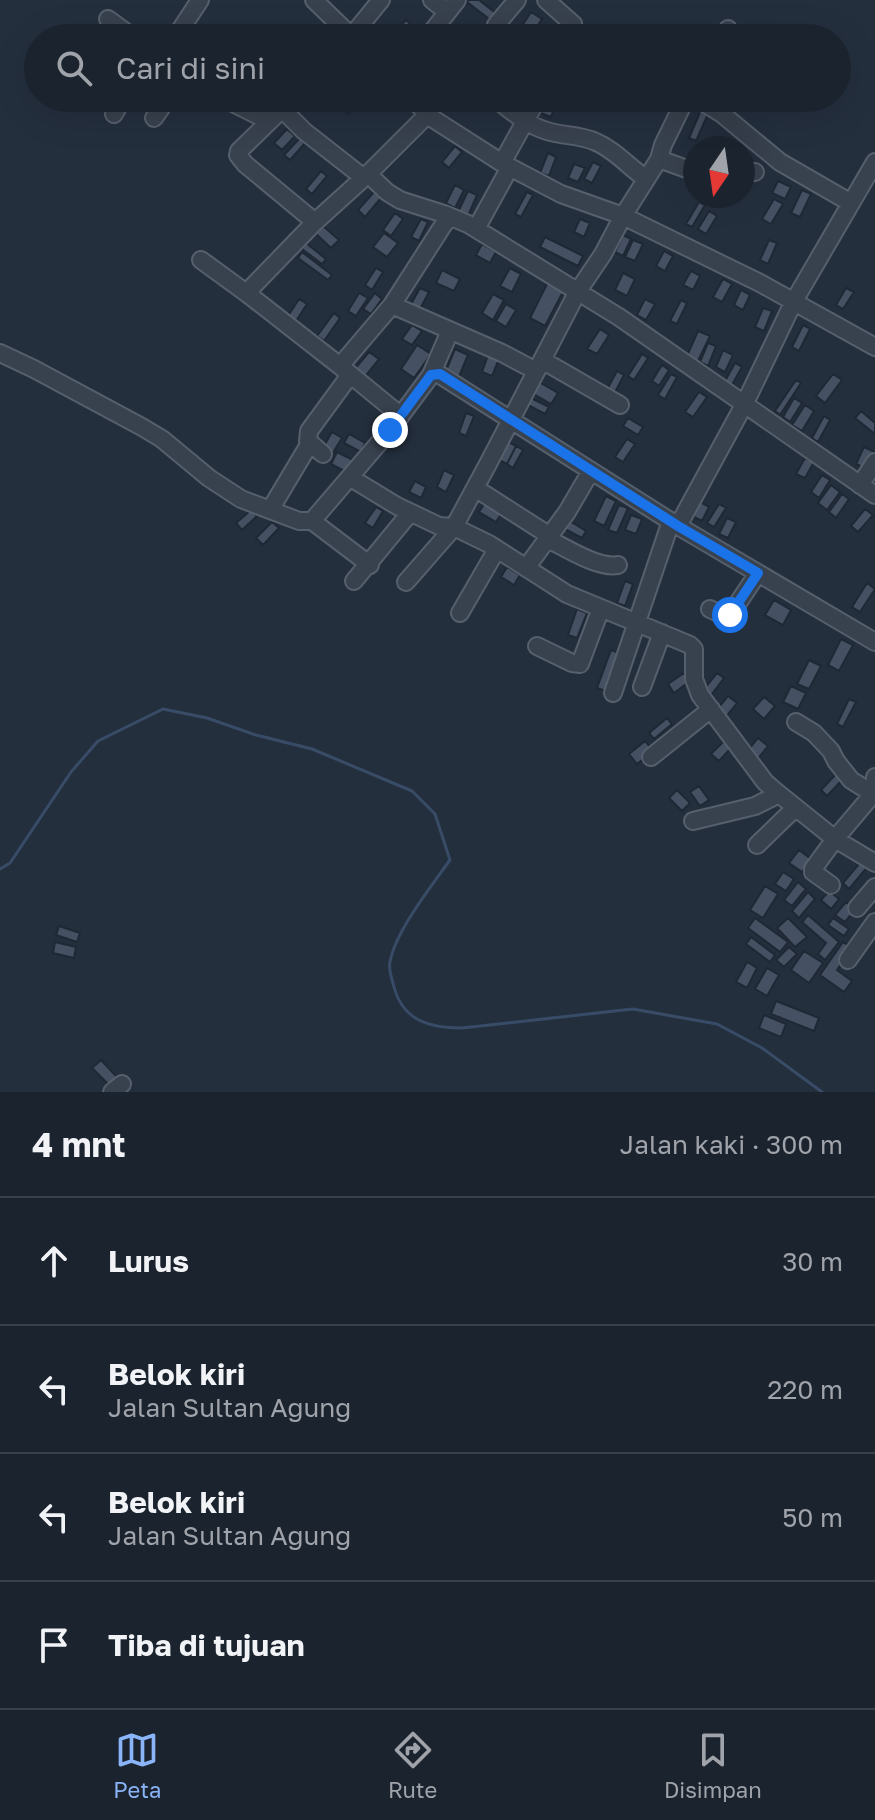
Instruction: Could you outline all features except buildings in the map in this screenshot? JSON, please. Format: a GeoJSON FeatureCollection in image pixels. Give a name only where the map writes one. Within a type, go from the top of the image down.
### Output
{"type":"FeatureCollection","features":[{"type":"Feature","properties":{"kind":"street"},"geometry":{"type":"LineString","coordinates":[[184,24],[200,0]]}},
{"type":"Feature","properties":{"kind":"street"},"geometry":{"type":"LineString","coordinates":[[314,0],[338,24]]}},
{"type":"Feature","properties":{"kind":"street"},"geometry":{"type":"LineString","coordinates":[[363,24],[381,0]]}},
{"type":"Feature","properties":{"kind":"street"},"geometry":{"type":"LineString","coordinates":[[432,0],[452,6],[438,24]]}},
{"type":"Feature","properties":{"kind":"street"},"geometry":{"type":"LineString","coordinates":[[497,24],[517,0]]}},
{"type":"Feature","properties":{"kind":"street"},"geometry":{"type":"LineString","coordinates":[[546,0],[573,24]]}},
{"type":"Feature","properties":{"kind":"street"},"geometry":{"type":"LineString","coordinates":[[108,19],[115,24]]}},
{"type":"Feature","properties":{"kind":"street"},"geometry":{"type":"LineString","coordinates":[[154,118],[158,112]]}},
{"type":"Feature","properties":{"kind":"street"},"geometry":{"type":"LineString","coordinates":[[251,112],[269,121]]}},
{"type":"Feature","properties":{"kind":"street"},"geometry":{"type":"LineString","coordinates":[[279,112],[238,155],[315,222]]}},
{"type":"Feature","properties":{"kind":"street"},"geometry":{"type":"LineString","coordinates":[[293,112],[304,131],[387,192],[476,229],[578,291],[875,495]]}},
{"type":"Feature","properties":{"kind":"street"},"geometry":{"type":"LineString","coordinates":[[425,112],[506,165],[561,194],[623,216],[794,301],[875,347]]}},
{"type":"Feature","properties":{"kind":"street"},"geometry":{"type":"LineString","coordinates":[[513,112],[526,122],[547,131],[593,140],[611,149],[646,179]]}},
{"type":"Feature","properties":{"kind":"street"},"geometry":{"type":"LineString","coordinates":[[476,229],[531,112]]}},
{"type":"Feature","properties":{"kind":"street"},"geometry":{"type":"LineString","coordinates":[[406,582],[454,527],[578,291],[659,159],[680,112]]}},
{"type":"Feature","properties":{"kind":"street"},"geometry":{"type":"LineString","coordinates":[[719,112],[780,162],[851,203]]}},
{"type":"Feature","properties":{"kind":"street"},"geometry":{"type":"LineString","coordinates":[[249,295],[253,286],[315,222],[427,115]]}},
{"type":"Feature","properties":{"kind":"street"},"geometry":{"type":"LineString","coordinates":[[659,159],[683,168]]}},
{"type":"Feature","properties":{"kind":"street"},"geometry":{"type":"LineString","coordinates":[[613,693],[674,523],[745,403],[794,301],[875,162]]}},
{"type":"Feature","properties":{"kind":"street"},"geometry":{"type":"LineString","coordinates":[[270,510],[317,448],[308,437],[309,431],[345,371],[449,216]]}},
{"type":"Feature","properties":{"kind":"street"},"geometry":{"type":"LineString","coordinates":[[201,260],[401,416]]}},
{"type":"Feature","properties":{"kind":"street"},"geometry":{"type":"LineString","coordinates":[[392,305],[539,365],[620,405]]}},
{"type":"Feature","properties":{"kind":"street"},"geometry":{"type":"LineString","coordinates":[[0,353],[162,439],[209,478],[241,499],[306,523],[312,521],[351,478],[401,416],[431,375],[450,331]]}},
{"type":"Feature","properties":{"kind":"street"},"geometry":{"type":"LineString","coordinates":[[431,375],[440,374],[674,523],[875,642]]}},
{"type":"Feature","properties":{"kind":"street"},"geometry":{"type":"LineString","coordinates":[[860,485],[875,462]]}},
{"type":"Feature","properties":{"kind":"street"},"geometry":{"type":"LineString","coordinates":[[526,568],[567,512],[591,471]]}},
{"type":"Feature","properties":{"kind":"street"},"geometry":{"type":"LineString","coordinates":[[351,478],[410,513],[439,526],[454,527],[497,549],[567,594],[690,645],[694,649],[694,679],[700,695],[773,789],[835,839],[875,863]]}},
{"type":"Feature","properties":{"kind":"street"},"geometry":{"type":"LineString","coordinates":[[475,488],[549,538],[608,566],[618,565]]}},
{"type":"Feature","properties":{"kind":"street"},"geometry":{"type":"LineString","coordinates":[[354,581],[410,513]]}},
{"type":"Feature","properties":{"kind":"street"},"geometry":{"type":"LineString","coordinates":[[312,521],[370,565]]}},
{"type":"Feature","properties":{"kind":"street"},"geometry":{"type":"LineString","coordinates":[[460,613],[497,549]]}},
{"type":"Feature","properties":{"kind":"street"},"geometry":{"type":"LineString","coordinates":[[710,609],[730,615],[758,573]]}},
{"type":"Feature","properties":{"kind":"street"},"geometry":{"type":"LineString","coordinates":[[537,646],[580,664],[601,608]]}},
{"type":"Feature","properties":{"kind":"street"},"geometry":{"type":"LineString","coordinates":[[642,687],[662,633]]}},
{"type":"Feature","properties":{"kind":"street"},"geometry":{"type":"LineString","coordinates":[[651,757],[711,709]]}},
{"type":"Feature","properties":{"kind":"street"},"geometry":{"type":"LineString","coordinates":[[796,722],[814,733],[851,780],[874,789],[813,869],[831,885]]}},
{"type":"Feature","properties":{"kind":"street"},"geometry":{"type":"LineString","coordinates":[[693,821],[755,806],[773,789]]}},
{"type":"Feature","properties":{"kind":"street"},"geometry":{"type":"LineString","coordinates":[[757,845],[795,808]]}},
{"type":"Feature","properties":{"kind":"street"},"geometry":{"type":"LineString","coordinates":[[857,908],[875,887]]}},
{"type":"Feature","properties":{"kind":"street"},"geometry":{"type":"LineString","coordinates":[[848,960],[875,922]]}},
{"type":"Feature","properties":{"kind":"waterway"},"geometry":{"type":"LineString","coordinates":[[0,869],[10,863],[71,772],[98,741],[163,709],[207,718],[256,735],[312,749],[412,791],[435,814],[450,860],[406,923],[393,950],[390,965],[398,999],[419,1020],[462,1028],[633,1009],[717,1024],[762,1048],[822,1092]]}},
{"type":"Feature","properties":{"kind":"route"},"geometry":{"type":"LineString","coordinates":[[390,430],[431,375],[440,374],[678,526],[758,573],[730,615]]}}]}
